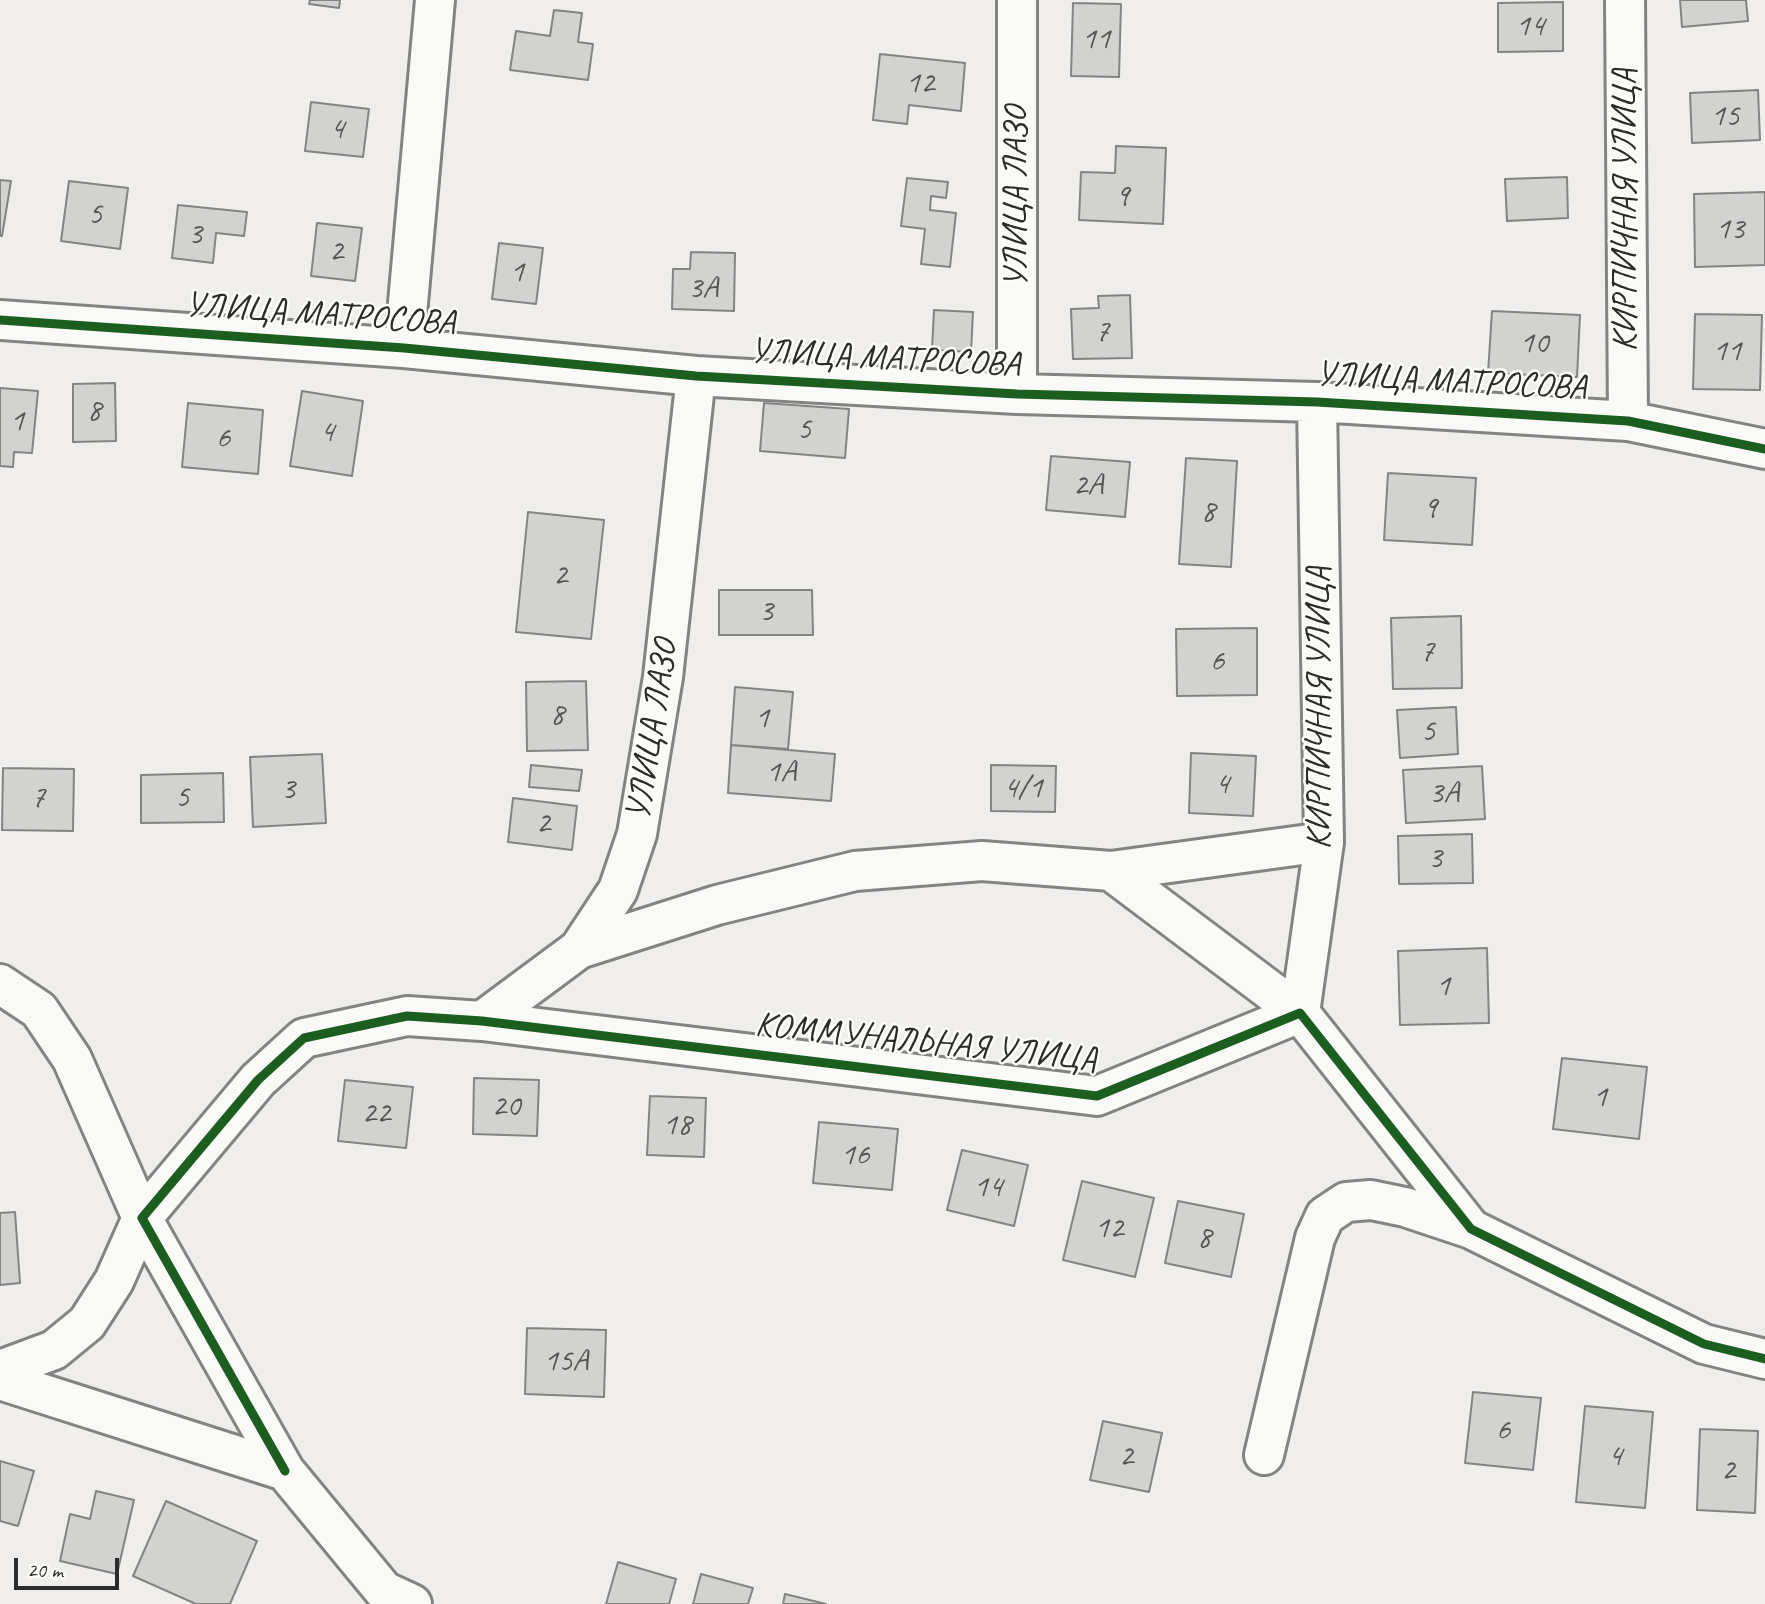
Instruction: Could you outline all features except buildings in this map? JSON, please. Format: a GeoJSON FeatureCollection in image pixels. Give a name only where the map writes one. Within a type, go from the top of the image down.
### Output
{"type":"FeatureCollection","features":[{"type":"Feature","properties":{"kind":"street"},"geometry":{"type":"LineString","coordinates":[[404,348],[435,0]]}},
{"type":"Feature","properties":{"kind":"street","name":"УЛИЦА ЛАЗО"},"geometry":{"type":"LineString","coordinates":[[1017,0],[1017,394]]}},
{"type":"Feature","properties":{"kind":"street","name":"КИРПИЧНАЯ УЛИЦА"},"geometry":{"type":"LineString","coordinates":[[1625,0],[1628,421]]}},
{"type":"Feature","properties":{"kind":"street","name":"УЛИЦА МАТРОСОВА"},"geometry":{"type":"LineString","coordinates":[[0,320],[404,348],[696,376],[1017,394],[1317,402],[1628,421],[1765,449]]}},
{"type":"Feature","properties":{"kind":"street","name":"УЛИЦА ЛАЗО"},"geometry":{"type":"LineString","coordinates":[[482,1021],[579,949],[618,890],[637,834],[663,677],[696,376]]}},
{"type":"Feature","properties":{"kind":"street","name":"КИРПИЧНАЯ УЛИЦА"},"geometry":{"type":"LineString","coordinates":[[1300,1013],[1324,842],[1317,402]]}},
{"type":"Feature","properties":{"kind":"street"},"geometry":{"type":"LineString","coordinates":[[579,949],[717,905],[855,871],[982,861],[1111,870],[1324,842]]}},
{"type":"Feature","properties":{"kind":"street"},"geometry":{"type":"LineString","coordinates":[[1111,870],[1300,1013],[1471,1229]]}},
{"type":"Feature","properties":{"kind":"street"},"geometry":{"type":"LineString","coordinates":[[0,984],[40,1010],[72,1059],[142,1218],[285,1471],[395,1600]]}},
{"type":"Feature","properties":{"kind":"street","name":"КОММУНАЛЬНАЯ УЛИЦА"},"geometry":{"type":"LineString","coordinates":[[0,1370],[54,1350],[87,1323],[114,1281],[142,1218],[258,1080],[304,1038],[407,1016],[482,1021],[1097,1096],[1300,1013]]}},
{"type":"Feature","properties":{"kind":"street"},"geometry":{"type":"LineString","coordinates":[[1264,1455],[1315,1238],[1325,1216],[1346,1202],[1371,1200],[1405,1206],[1471,1229],[1704,1345],[1765,1359]]}},
{"type":"Feature","properties":{"kind":"street"},"geometry":{"type":"LineString","coordinates":[[0,1380],[285,1471]]}},
{"type":"Feature","properties":{"kind":"cycle path"},"geometry":{"type":"LineString","coordinates":[[0,320],[404,348],[696,376],[1017,394],[1317,402],[1628,421],[1765,449]]}},
{"type":"Feature","properties":{"kind":"cycle path"},"geometry":{"type":"LineString","coordinates":[[285,1471],[142,1218],[258,1080],[304,1038],[407,1016],[482,1021],[1097,1096],[1300,1013],[1471,1229],[1704,1344],[1765,1359]]}}]}
